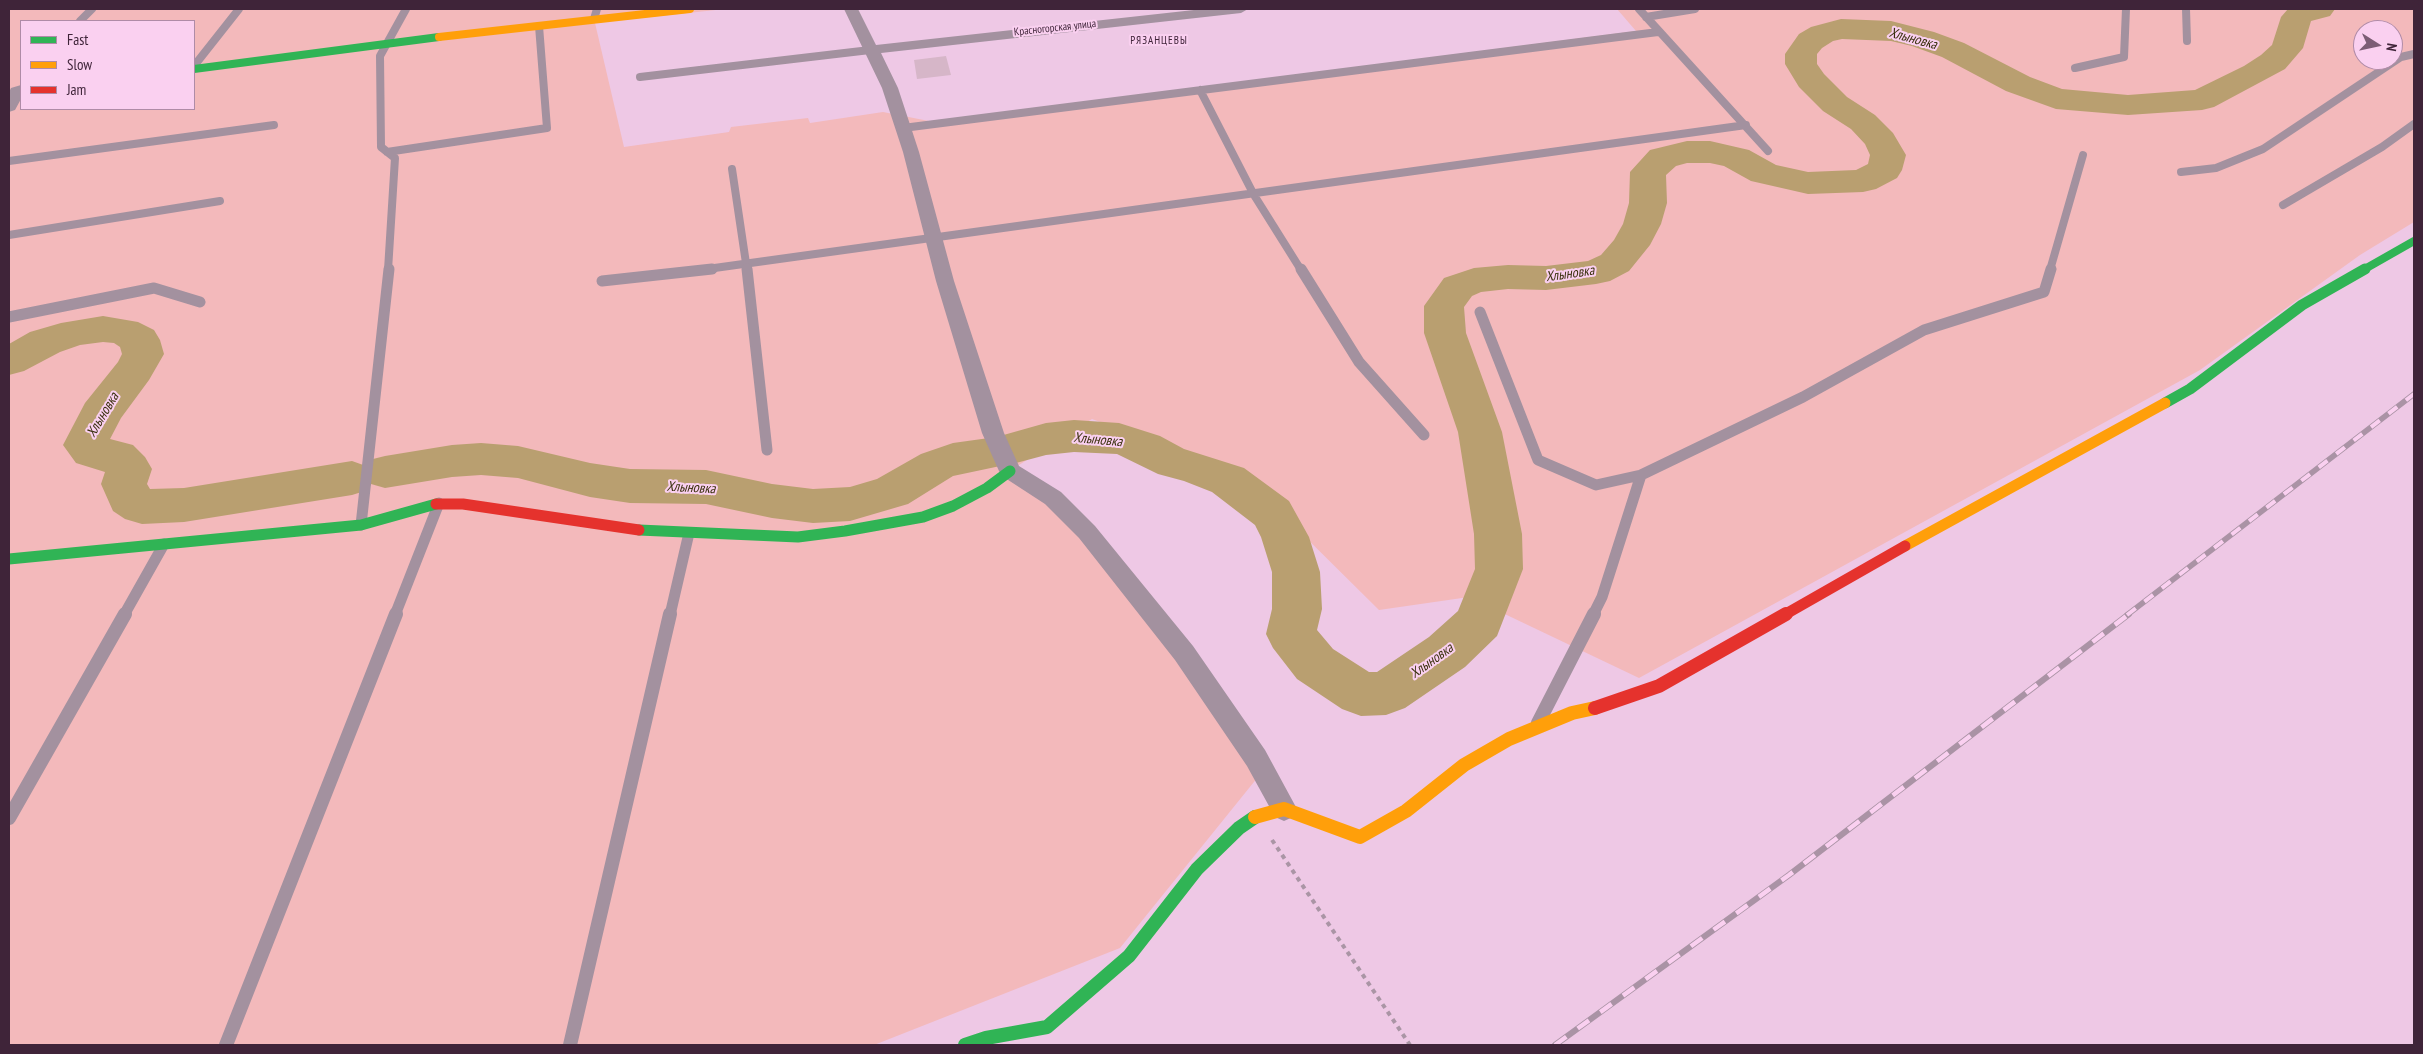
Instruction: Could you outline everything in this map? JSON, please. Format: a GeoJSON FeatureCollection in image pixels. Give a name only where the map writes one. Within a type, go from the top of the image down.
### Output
{"type":"FeatureCollection","features":[{"type":"Feature","properties":{"kind":"street"},"geometry":{"type":"LineString","coordinates":[[195,67],[539,26],[596,14],[690,9]]}},
{"type":"Feature","properties":{"kind":"street"},"geometry":{"type":"LineString","coordinates":[[851,9],[890,88],[904,128],[945,281],[996,440],[1010,471],[1052,498],[1088,532],[1184,653],[1256,758],[1284,809]]}},
{"type":"Feature","properties":{"kind":"street","name":"Красногорская улица"},"geometry":{"type":"LineString","coordinates":[[870,50],[1241,9]]}},
{"type":"Feature","properties":{"kind":"street"},"geometry":{"type":"LineString","coordinates":[[9,107],[20,89]]}},
{"type":"Feature","properties":{"kind":"street"},"geometry":{"type":"LineString","coordinates":[[965,1045],[986,1038],[1047,1027],[1129,956],[1197,869],[1239,828],[1256,816],[1284,809],[1360,837],[1406,812],[1464,764],[1509,739],[1572,713],[1607,705],[1659,686],[2190,389],[2302,305],[2414,241]]}},
{"type":"Feature","properties":{"kind":"street"},"geometry":{"type":"LineString","coordinates":[[9,559],[361,525],[439,503],[463,504],[656,532],[798,537],[923,517],[953,506],[987,488],[1010,471]]}},
{"type":"Feature","properties":{"kind":"lane"},"geometry":{"type":"LineString","coordinates":[[81,20],[92,9]]}},
{"type":"Feature","properties":{"kind":"lane"},"geometry":{"type":"LineString","coordinates":[[195,66],[239,9]]}},
{"type":"Feature","properties":{"kind":"lane"},"geometry":{"type":"LineString","coordinates":[[361,525],[390,256],[395,158],[381,147],[380,56],[389,43],[406,9]]}},
{"type":"Feature","properties":{"kind":"lane"},"geometry":{"type":"LineString","coordinates":[[1639,9],[1768,151]]}},
{"type":"Feature","properties":{"kind":"lane"},"geometry":{"type":"LineString","coordinates":[[1646,17],[1694,9]]}},
{"type":"Feature","properties":{"kind":"lane"},"geometry":{"type":"LineString","coordinates":[[2075,68],[2124,57],[2126,9]]}},
{"type":"Feature","properties":{"kind":"lane"},"geometry":{"type":"LineString","coordinates":[[2186,9],[2187,41]]}},
{"type":"Feature","properties":{"kind":"lane"},"geometry":{"type":"LineString","coordinates":[[388,152],[547,128],[539,26]]}},
{"type":"Feature","properties":{"kind":"lane"},"geometry":{"type":"LineString","coordinates":[[904,128],[1658,32]]}},
{"type":"Feature","properties":{"kind":"lane"},"geometry":{"type":"LineString","coordinates":[[640,77],[870,50]]}},
{"type":"Feature","properties":{"kind":"lane"},"geometry":{"type":"LineString","coordinates":[[2181,172],[2216,168],[2263,149],[2401,57],[2414,54]]}},
{"type":"Feature","properties":{"kind":"lane"},"geometry":{"type":"LineString","coordinates":[[1200,90],[1254,195],[1359,362],[1424,434]]}},
{"type":"Feature","properties":{"kind":"lane"},"geometry":{"type":"LineString","coordinates":[[2283,205],[2382,147],[2414,124]]}},
{"type":"Feature","properties":{"kind":"lane"},"geometry":{"type":"LineString","coordinates":[[9,161],[274,125]]}},
{"type":"Feature","properties":{"kind":"lane"},"geometry":{"type":"LineString","coordinates":[[602,281],[935,239],[1746,125]]}},
{"type":"Feature","properties":{"kind":"lane"},"geometry":{"type":"LineString","coordinates":[[1480,312],[1538,460],[1596,485],[1641,475],[1803,397],[1924,330],[2044,292],[2083,156]]}},
{"type":"Feature","properties":{"kind":"lane"},"geometry":{"type":"LineString","coordinates":[[732,169],[746,264],[767,450]]}},
{"type":"Feature","properties":{"kind":"lane"},"geometry":{"type":"LineString","coordinates":[[9,235],[220,201]]}},
{"type":"Feature","properties":{"kind":"lane"},"geometry":{"type":"LineString","coordinates":[[9,316],[154,288],[200,302]]}},
{"type":"Feature","properties":{"kind":"lane"},"geometry":{"type":"LineString","coordinates":[[1536,728],[1602,597],[1641,475]]}},
{"type":"Feature","properties":{"kind":"lane"},"geometry":{"type":"LineString","coordinates":[[226,1045],[439,503]]}},
{"type":"Feature","properties":{"kind":"lane"},"geometry":{"type":"LineString","coordinates":[[570,1045],[689,533]]}},
{"type":"Feature","properties":{"kind":"lane"},"geometry":{"type":"LineString","coordinates":[[9,818],[164,544]]}},
{"type":"Feature","properties":{"kind":"path"},"geometry":{"type":"LineString","coordinates":[[1256,816],[1410,1045]]}},
{"type":"Feature","properties":{"kind":"shaded area"},"geometry":{"type":"Polygon","coordinates":[[[9,9],[725,9],[595,23],[624,147],[729,132],[731,127],[808,118],[810,123],[883,112],[934,122],[1636,31],[1617,9],[2414,9],[2414,222],[2360,255],[2200,370],[1639,678],[1469,597],[1379,610],[1282,514],[1190,455],[1092,419],[1011,470],[1060,509],[1266,767],[1120,948],[874,1045],[9,1045],[9,9]]]}},
{"type":"Feature","properties":{"kind":"building"},"geometry":{"type":"Polygon","coordinates":[[[946,56],[951,75],[917,79],[914,60],[946,56]]]}},
{"type":"Feature","properties":{"kind":"waterway","name":"Хлыновка"},"geometry":{"type":"LineString","coordinates":[[1016,447],[1046,439],[1074,436],[1119,439],[1144,447],[1174,463],[1191,466],[1228,480],[1272,513],[1285,537],[1296,572],[1297,609],[1291,634],[1315,664],[1361,694],[1386,693],[1447,652],[1479,622],[1499,569],[1498,534],[1480,432],[1445,333],[1444,306],[1458,287],[1474,280],[1508,277],[1546,278],[1596,272],[1615,263],[1631,245],[1642,224],[1648,203],[1648,172],[1663,158],[1687,152],[1710,152],[1736,158],[1764,173],[1808,183],[1863,181],[1884,170],[1888,155],[1881,140],[1863,122],[1835,104],[1811,80],[1801,64],[1801,54],[1810,41],[1822,34],[1841,29],[1891,31],[1923,39],[1953,50],[2018,84],[2056,99],[2128,105],[2202,100],[2256,73],[2273,62],[2287,48],[2297,17],[2305,11],[2319,9]]}},
{"type":"Feature","properties":{"kind":"waterway","name":"Хлыновка"},"geometry":{"type":"LineString","coordinates":[[9,361],[45,342],[76,332],[103,329],[123,331],[139,340],[143,354],[134,370],[101,414],[85,445],[92,452],[117,456],[129,469],[124,484],[129,499],[142,507],[184,505],[352,478]]}},
{"type":"Feature","properties":{"kind":"waterway","name":"Хлыновка"},"geometry":{"type":"LineString","coordinates":[[385,472],[452,461],[481,459],[518,462],[590,480],[630,486],[706,487],[772,501],[813,506],[850,504],[892,492],[937,465],[953,459],[989,454]]}},
{"type":"Feature","properties":{"kind":"railway"},"geometry":{"type":"LineString","coordinates":[[2127,615],[2414,394]]}},
{"type":"Feature","properties":{"kind":"railway"},"geometry":{"type":"LineString","coordinates":[[1555,1045],[1789,875],[2129,614]]}},
{"type":"Feature","properties":{"kind":"traffic: fast"},"geometry":{"type":"LineString","coordinates":[[195,69],[439,37]]}},
{"type":"Feature","properties":{"kind":"traffic: fast"},"geometry":{"type":"LineString","coordinates":[[2165,403],[2190,389],[2302,305],[2414,241]]}},
{"type":"Feature","properties":{"kind":"traffic: fast"},"geometry":{"type":"LineString","coordinates":[[639,530],[798,537],[845,531],[923,517],[953,506],[987,488],[1010,471]]}},
{"type":"Feature","properties":{"kind":"traffic: fast"},"geometry":{"type":"LineString","coordinates":[[9,559],[361,525],[436,504]]}},
{"type":"Feature","properties":{"kind":"traffic: fast"},"geometry":{"type":"LineString","coordinates":[[965,1045],[986,1038],[1047,1027],[1129,956],[1197,869],[1239,828],[1255,817]]}},
{"type":"Feature","properties":{"kind":"traffic: slow"},"geometry":{"type":"LineString","coordinates":[[439,37],[690,9]]}},
{"type":"Feature","properties":{"kind":"traffic: slow"},"geometry":{"type":"LineString","coordinates":[[1905,546],[2165,403]]}},
{"type":"Feature","properties":{"kind":"traffic: slow"},"geometry":{"type":"LineString","coordinates":[[1255,817],[1284,809],[1360,837],[1406,811],[1464,765],[1509,739],[1572,713],[1595,708]]}},
{"type":"Feature","properties":{"kind":"traffic: jam"},"geometry":{"type":"LineString","coordinates":[[436,504],[463,504],[639,530]]}},
{"type":"Feature","properties":{"kind":"traffic: jam"},"geometry":{"type":"LineString","coordinates":[[1595,708],[1659,686],[1905,546]]}},
{"type":"Feature","properties":{"kind":"district","name":"РЯЗАНЦЕВЫ"},"geometry":{"type":"Point","coordinates":[1159,41]}}]}
